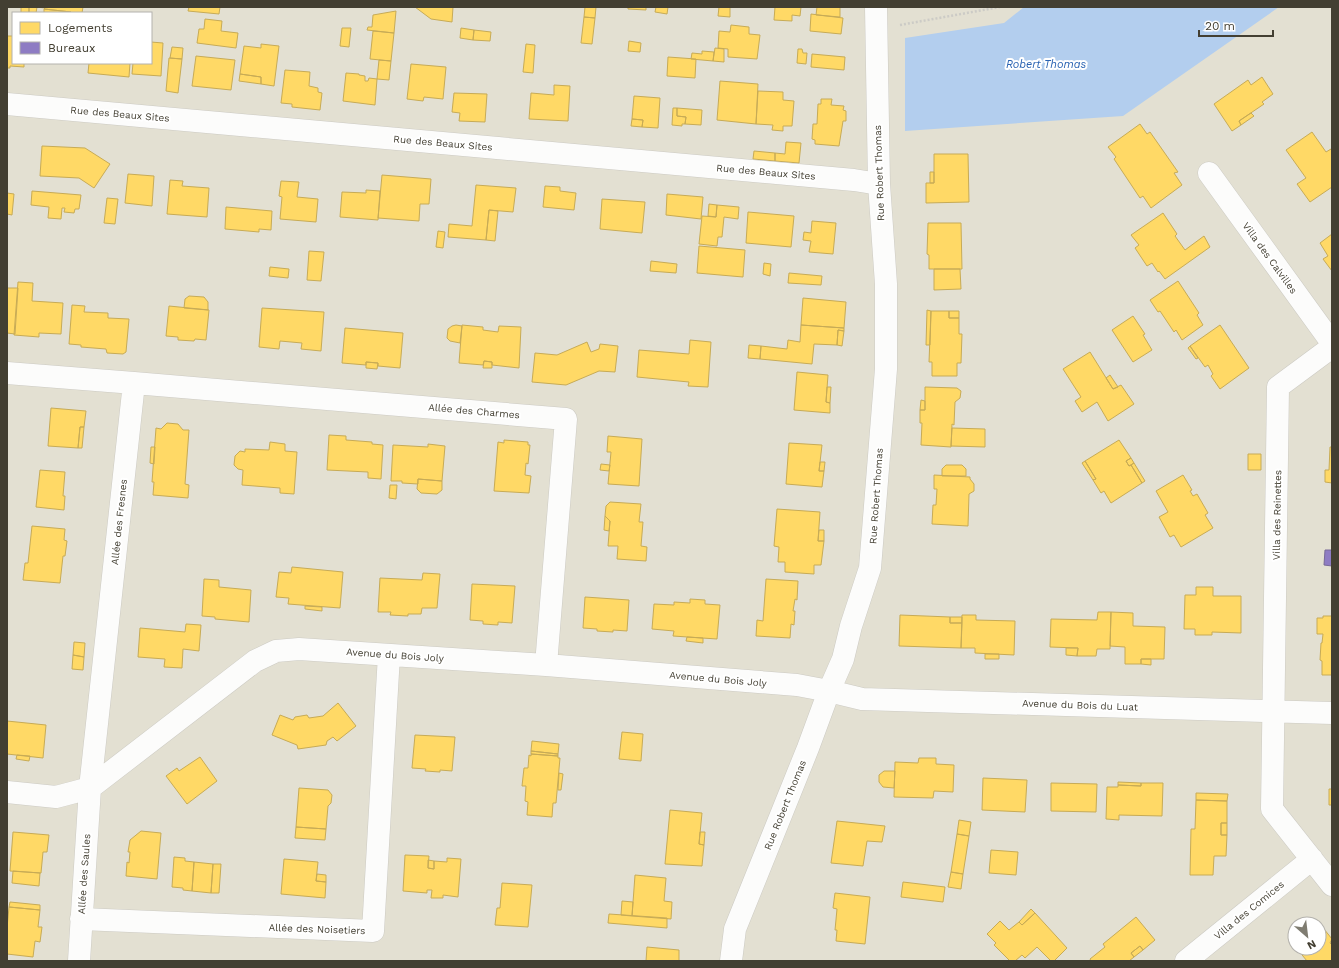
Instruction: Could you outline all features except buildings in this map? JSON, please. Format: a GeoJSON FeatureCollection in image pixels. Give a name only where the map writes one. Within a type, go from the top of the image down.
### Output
{"type":"FeatureCollection","features":[{"type":"Feature","properties":{"kind":"street","name":"Rue Robert Thomas"},"geometry":{"type":"LineString","coordinates":[[731,961],[735,928],[843,659],[851,626],[870,568],[886,369],[886,284],[879,184],[876,7]]}},
{"type":"Feature","properties":{"kind":"street","name":"Rue des Beaux Sites"},"geometry":{"type":"LineString","coordinates":[[7,104],[854,180],[879,184]]}},
{"type":"Feature","properties":{"kind":"street","name":"Villa des Calvilles"},"geometry":{"type":"LineString","coordinates":[[1209,173],[1332,343]]}},
{"type":"Feature","properties":{"kind":"street","name":"Villa des Reinettes"},"geometry":{"type":"LineString","coordinates":[[1274,711],[1278,387],[1332,347]]}},
{"type":"Feature","properties":{"kind":"street"},"geometry":{"type":"LineString","coordinates":[[7,373],[134,383]]}},
{"type":"Feature","properties":{"kind":"street","name":"Allée des Charmes"},"geometry":{"type":"LineString","coordinates":[[134,383],[566,418],[546,665]]}},
{"type":"Feature","properties":{"kind":"street","name":"Allée des Fresnes"},"geometry":{"type":"LineString","coordinates":[[90,788],[134,383]]}},
{"type":"Feature","properties":{"kind":"street","name":"Avenue du Bois Joly"},"geometry":{"type":"LineString","coordinates":[[7,792],[56,797],[90,788],[255,661],[276,651],[299,649],[546,665],[797,685],[829,691]]}},
{"type":"Feature","properties":{"kind":"street","name":"Allée des Noisetiers"},"geometry":{"type":"LineString","coordinates":[[81,919],[373,931],[389,655]]}},
{"type":"Feature","properties":{"kind":"street","name":"Avenue du Bois du Luat"},"geometry":{"type":"LineString","coordinates":[[829,691],[862,699],[1332,712]]}},
{"type":"Feature","properties":{"kind":"street"},"geometry":{"type":"LineString","coordinates":[[1274,711],[1272,809],[1332,885]]}},
{"type":"Feature","properties":{"kind":"street","name":"Allée des Saules"},"geometry":{"type":"LineString","coordinates":[[78,961],[90,788]]}},
{"type":"Feature","properties":{"kind":"street","name":"Villa des Comices"},"geometry":{"type":"LineString","coordinates":[[1186,961],[1312,859]]}},
{"type":"Feature","properties":{"kind":"path"},"geometry":{"type":"LineString","coordinates":[[899,25],[1000,7]]}},
{"type":"Feature","properties":{"kind":"shaded area"},"geometry":{"type":"Polygon","coordinates":[[[7,7],[1332,7],[1332,961],[7,961],[7,7]]]}},
{"type":"Feature","properties":{"kind":"water","name":"Robert Thomas"},"geometry":{"type":"Polygon","coordinates":[[[1024,7],[1279,7],[1123,116],[905,131],[905,38],[1004,23],[1024,7]]]}}]}
